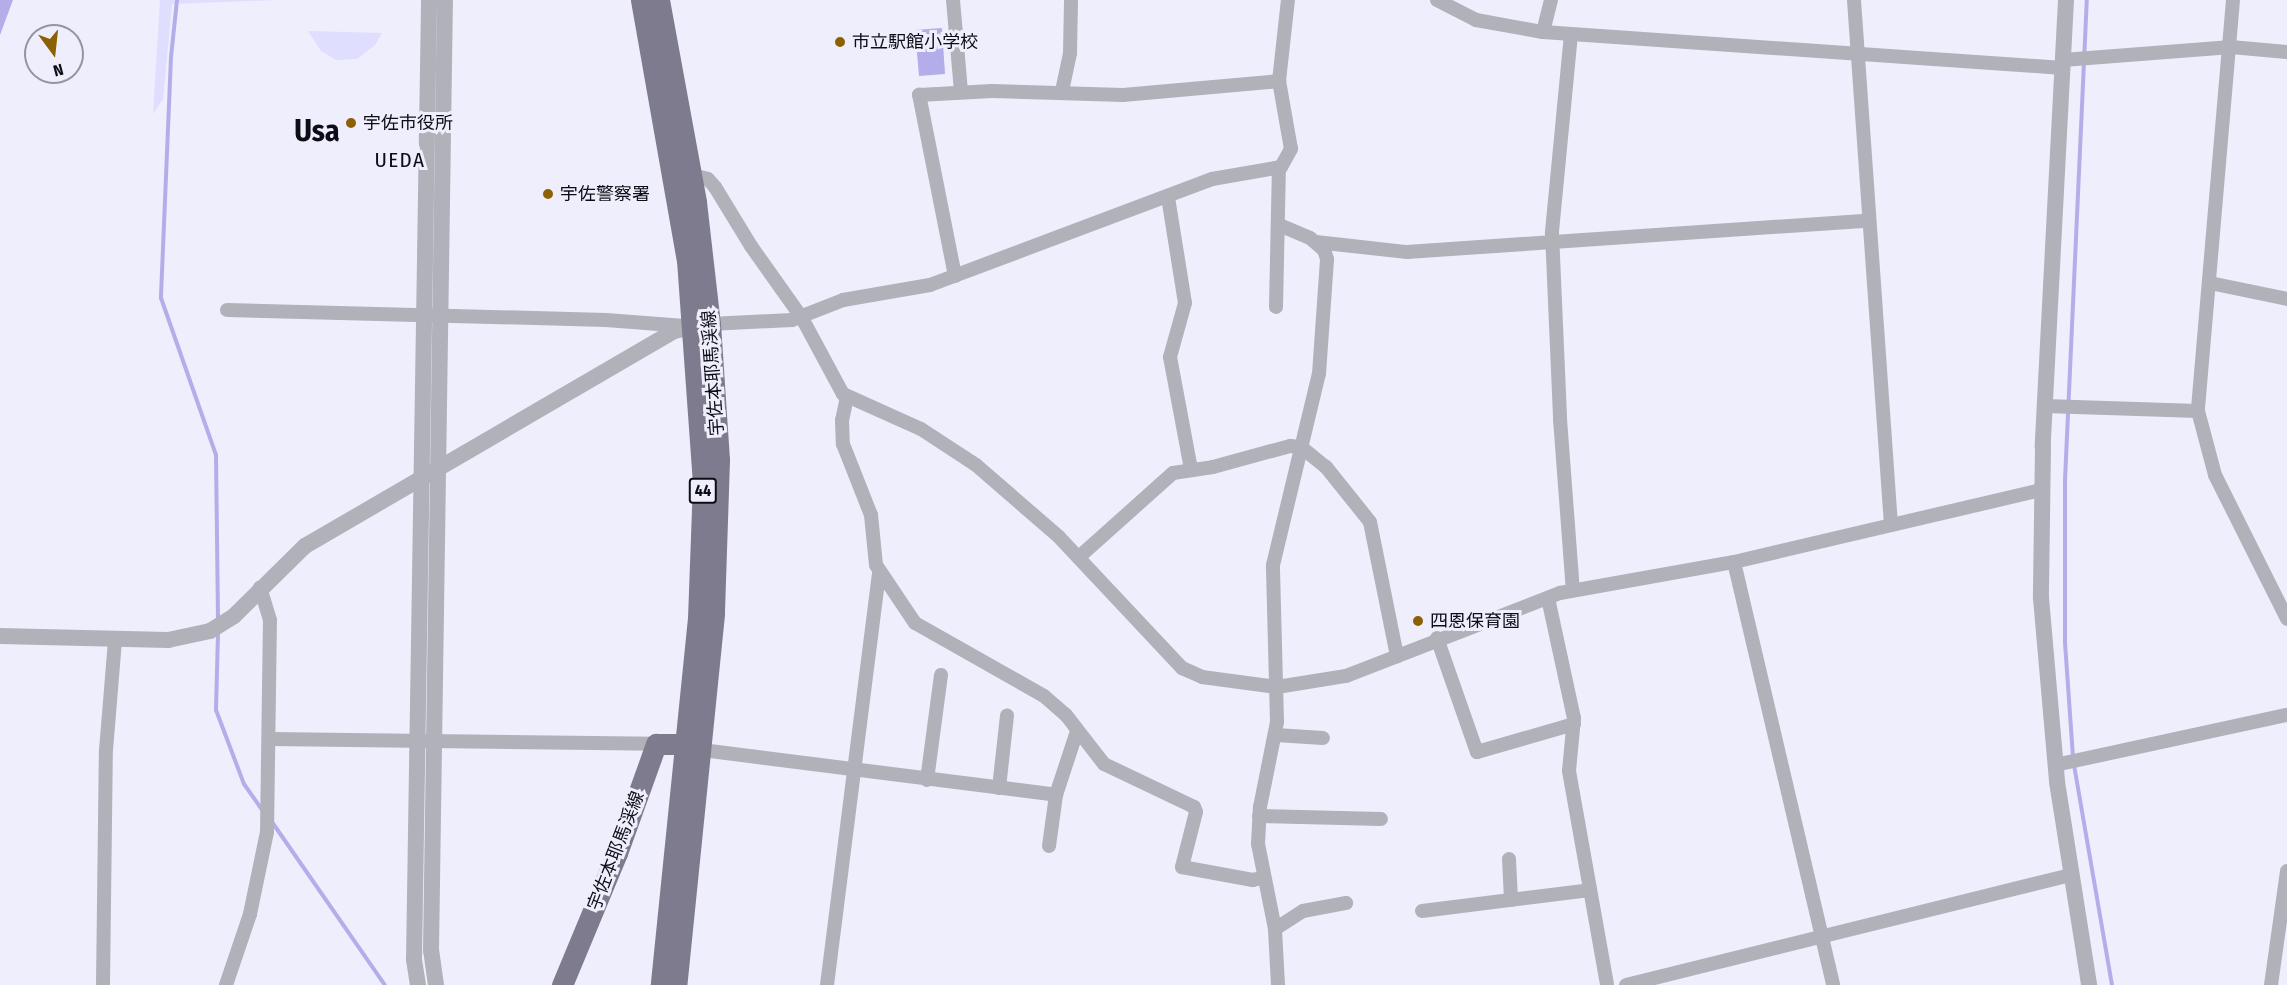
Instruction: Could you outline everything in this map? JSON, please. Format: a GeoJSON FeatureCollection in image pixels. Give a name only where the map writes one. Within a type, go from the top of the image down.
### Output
{"type":"FeatureCollection","features":[{"type":"Feature","properties":{"kind":"main road","name":"宇佐本耶馬渓線"},"geometry":{"type":"LineString","coordinates":[[641,0],[681,215],[697,325],[718,415],[719,511],[694,747],[676,985]]}},
{"type":"Feature","properties":{"kind":"main road","name":"宇佐本耶馬渓線"},"geometry":{"type":"LineString","coordinates":[[659,0],[692,175],[697,325]]}},
{"type":"Feature","properties":{"kind":"main road","name":"宇佐本耶馬渓線"},"geometry":{"type":"LineString","coordinates":[[562,985],[617,853],[656,744]]}},
{"type":"Feature","properties":{"kind":"main road"},"geometry":{"type":"LineString","coordinates":[[656,744],[694,747]]}},
{"type":"Feature","properties":{"kind":"main road","name":"宇佐本耶馬渓線"},"geometry":{"type":"LineString","coordinates":[[661,985],[694,747]]}},
{"type":"Feature","properties":{"kind":"street"},"geometry":{"type":"LineString","coordinates":[[418,985],[414,959],[438,468],[432,316],[429,0]]}},
{"type":"Feature","properties":{"kind":"street"},"geometry":{"type":"LineString","coordinates":[[436,985],[431,951],[422,478],[432,316],[445,0]]}},
{"type":"Feature","properties":{"kind":"street"},"geometry":{"type":"LineString","coordinates":[[953,0],[961,92]]}},
{"type":"Feature","properties":{"kind":"street"},"geometry":{"type":"LineString","coordinates":[[1062,91],[1070,53],[1071,0]]}},
{"type":"Feature","properties":{"kind":"street"},"geometry":{"type":"LineString","coordinates":[[227,309],[606,320],[697,325],[764,324],[802,318],[843,300],[921,287],[956,276],[1220,176],[1279,168],[1288,161],[1291,149],[1279,81],[1288,0]]}},
{"type":"Feature","properties":{"kind":"street"},"geometry":{"type":"LineString","coordinates":[[1437,0],[1476,20],[1543,32],[1571,34],[2063,64],[2231,47],[2287,52]]}},
{"type":"Feature","properties":{"kind":"street"},"geometry":{"type":"LineString","coordinates":[[1543,32],[1551,0]]}},
{"type":"Feature","properties":{"kind":"street"},"geometry":{"type":"LineString","coordinates":[[1854,0],[1867,221],[1891,525]]}},
{"type":"Feature","properties":{"kind":"street"},"geometry":{"type":"LineString","coordinates":[[2066,0],[2045,406],[2041,598],[2062,764],[2070,875],[2089,985]]}},
{"type":"Feature","properties":{"kind":"street"},"geometry":{"type":"LineString","coordinates":[[2233,0],[2231,47],[2198,411],[2218,484],[2287,620]]}},
{"type":"Feature","properties":{"kind":"street"},"geometry":{"type":"LineString","coordinates":[[1571,34],[1553,243],[1573,591]]}},
{"type":"Feature","properties":{"kind":"street"},"geometry":{"type":"LineString","coordinates":[[956,276],[919,94],[1062,91],[1134,94],[1279,81]]}},
{"type":"Feature","properties":{"kind":"street"},"geometry":{"type":"LineString","coordinates":[[1276,307],[1279,168]]}},
{"type":"Feature","properties":{"kind":"street"},"geometry":{"type":"LineString","coordinates":[[692,175],[708,179],[715,187],[751,246],[802,318],[835,384],[847,397],[921,429],[976,465],[1079,557],[1188,671],[1232,683],[1277,687],[1346,676],[1437,638],[1573,591],[1734,562],[2042,490]]}},
{"type":"Feature","properties":{"kind":"street"},"geometry":{"type":"LineString","coordinates":[[1168,197],[1185,303],[1170,357],[1191,469]]}},
{"type":"Feature","properties":{"kind":"street"},"geometry":{"type":"LineString","coordinates":[[1279,225],[1316,242],[1407,252],[1867,221]]}},
{"type":"Feature","properties":{"kind":"street"},"geometry":{"type":"LineString","coordinates":[[1278,985],[1275,929],[1258,844],[1259,816],[1275,735],[1277,687],[1273,565],[1319,374],[1323,334],[1327,259],[1316,242]]}},
{"type":"Feature","properties":{"kind":"street"},"geometry":{"type":"LineString","coordinates":[[2210,283],[2287,299]]}},
{"type":"Feature","properties":{"kind":"street"},"geometry":{"type":"LineString","coordinates":[[0,636],[168,640],[200,634],[234,616],[305,546],[438,468],[697,325]]}},
{"type":"Feature","properties":{"kind":"street"},"geometry":{"type":"LineString","coordinates":[[827,985],[879,573],[871,515],[843,444],[842,420],[847,397]]}},
{"type":"Feature","properties":{"kind":"street"},"geometry":{"type":"LineString","coordinates":[[2045,406],[2198,411]]}},
{"type":"Feature","properties":{"kind":"street"},"geometry":{"type":"LineString","coordinates":[[1079,557],[1163,478],[1191,469],[1290,446],[1302,448],[1326,466],[1370,522],[1397,656]]}},
{"type":"Feature","properties":{"kind":"street"},"geometry":{"type":"LineString","coordinates":[[1734,562],[1833,985]]}},
{"type":"Feature","properties":{"kind":"street"},"geometry":{"type":"LineString","coordinates":[[879,573],[921,628],[1044,696],[1077,730],[1104,764],[1195,808],[1182,867],[1253,880],[1264,877]]}},
{"type":"Feature","properties":{"kind":"street"},"geometry":{"type":"LineString","coordinates":[[226,985],[263,864],[271,782],[270,614],[260,588]]}},
{"type":"Feature","properties":{"kind":"street"},"geometry":{"type":"LineString","coordinates":[[1548,598],[1574,724],[1569,771],[1607,985]]}},
{"type":"Feature","properties":{"kind":"street"},"geometry":{"type":"LineString","coordinates":[[1437,638],[1477,752],[1574,724]]}},
{"type":"Feature","properties":{"kind":"street"},"geometry":{"type":"LineString","coordinates":[[104,985],[106,750],[112,640]]}},
{"type":"Feature","properties":{"kind":"street"},"geometry":{"type":"LineString","coordinates":[[927,780],[941,675]]}},
{"type":"Feature","properties":{"kind":"street"},"geometry":{"type":"LineString","coordinates":[[999,788],[1007,715]]}},
{"type":"Feature","properties":{"kind":"street"},"geometry":{"type":"LineString","coordinates":[[2062,764],[2287,716]]}},
{"type":"Feature","properties":{"kind":"street"},"geometry":{"type":"LineString","coordinates":[[1049,846],[1056,795],[1077,730]]}},
{"type":"Feature","properties":{"kind":"street"},"geometry":{"type":"LineString","coordinates":[[1275,735],[1323,738]]}},
{"type":"Feature","properties":{"kind":"street"},"geometry":{"type":"LineString","coordinates":[[270,739],[656,744]]}},
{"type":"Feature","properties":{"kind":"street"},"geometry":{"type":"LineString","coordinates":[[694,747],[855,771],[1056,795]]}},
{"type":"Feature","properties":{"kind":"street"},"geometry":{"type":"LineString","coordinates":[[1259,816],[1381,819]]}},
{"type":"Feature","properties":{"kind":"street"},"geometry":{"type":"LineString","coordinates":[[1509,859],[1511,900]]}},
{"type":"Feature","properties":{"kind":"street"},"geometry":{"type":"LineString","coordinates":[[2271,985],[2287,873]]}},
{"type":"Feature","properties":{"kind":"street"},"geometry":{"type":"LineString","coordinates":[[1626,985],[2070,875]]}},
{"type":"Feature","properties":{"kind":"street"},"geometry":{"type":"LineString","coordinates":[[1422,911],[1590,890]]}},
{"type":"Feature","properties":{"kind":"street"},"geometry":{"type":"LineString","coordinates":[[1275,929],[1303,911],[1346,903]]}},
{"type":"Feature","properties":{"kind":"shaded area"},"geometry":{"type":"Polygon","coordinates":[[[0,0],[13,0],[0,35],[0,0]]]}},
{"type":"Feature","properties":{"kind":"shaded area"},"geometry":{"type":"Polygon","coordinates":[[[160,0],[277,0],[172,4],[163,99],[153,114],[160,0]]]}},
{"type":"Feature","properties":{"kind":"shaded area"},"geometry":{"type":"Polygon","coordinates":[[[942,28],[945,74],[919,76],[915,30],[942,28]]]}},
{"type":"Feature","properties":{"kind":"shaded area"},"geometry":{"type":"Polygon","coordinates":[[[308,31],[382,33],[375,45],[357,59],[336,60],[321,51],[308,31]]]}},
{"type":"Feature","properties":{"kind":"waterway"},"geometry":{"type":"LineString","coordinates":[[177,0],[171,57],[161,298],[216,455],[218,619]]}},
{"type":"Feature","properties":{"kind":"waterway"},"geometry":{"type":"LineString","coordinates":[[2073,757],[2065,643],[2065,480],[2087,0]]}},
{"type":"Feature","properties":{"kind":"waterway"},"geometry":{"type":"LineString","coordinates":[[218,633],[216,710],[244,784],[263,811]]}},
{"type":"Feature","properties":{"kind":"waterway"},"geometry":{"type":"LineString","coordinates":[[2074,765],[2112,985]]}},
{"type":"Feature","properties":{"kind":"waterway"},"geometry":{"type":"LineString","coordinates":[[272,822],[385,985]]}},
{"type":"Feature","properties":{"kind":"place","name":"市立駅館小学校"},"geometry":{"type":"Point","coordinates":[840,42]}},
{"type":"Feature","properties":{"kind":"place","name":"宇佐市役所"},"geometry":{"type":"Point","coordinates":[351,123]}},
{"type":"Feature","properties":{"kind":"place","name":"宇佐警察署"},"geometry":{"type":"Point","coordinates":[548,194]}},
{"type":"Feature","properties":{"kind":"place","name":"四恩保育園"},"geometry":{"type":"Point","coordinates":[1418,621]}},
{"type":"Feature","properties":{"kind":"district","name":"Usa"},"geometry":{"type":"Point","coordinates":[317,131]}},
{"type":"Feature","properties":{"kind":"district","name":"UEDA"},"geometry":{"type":"Point","coordinates":[400,160]}}]}
